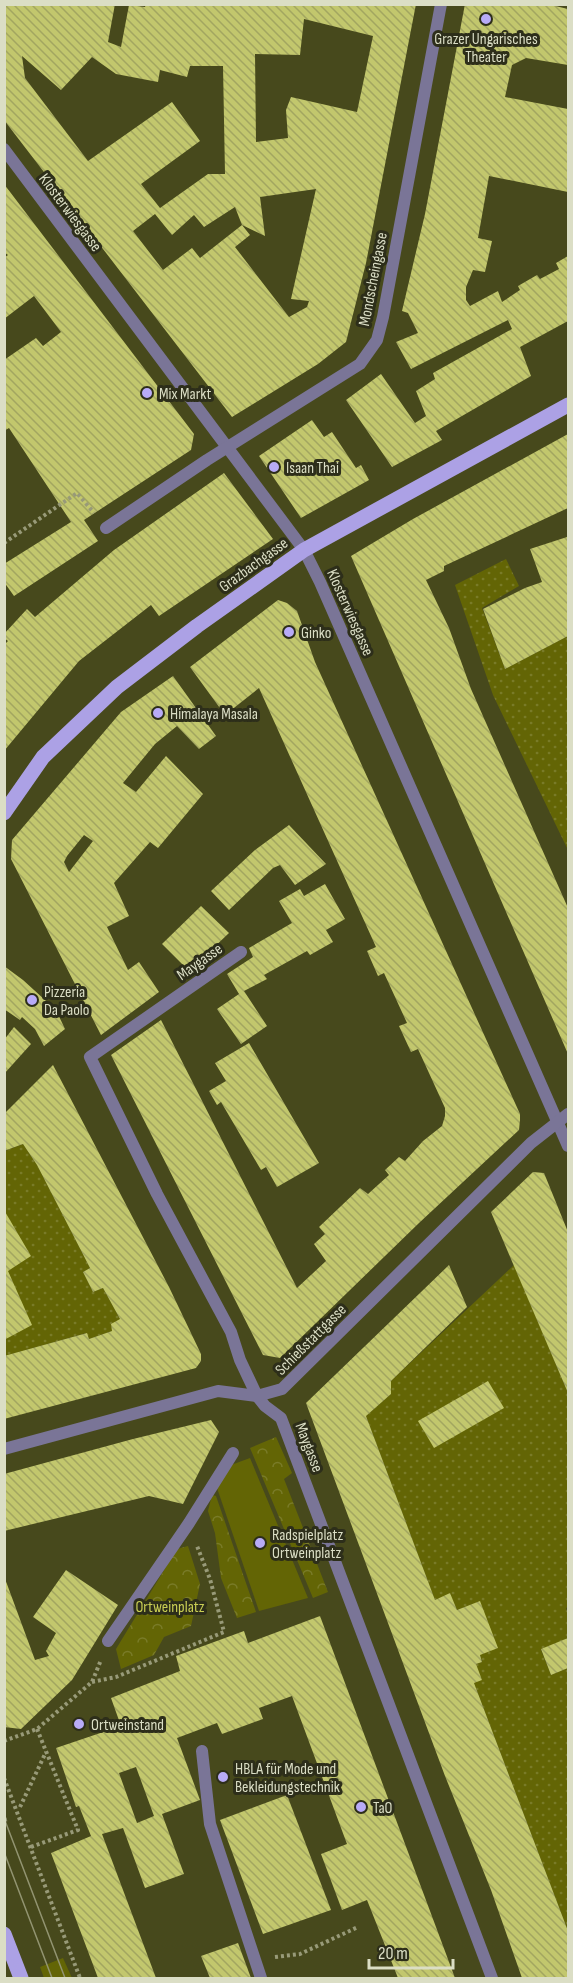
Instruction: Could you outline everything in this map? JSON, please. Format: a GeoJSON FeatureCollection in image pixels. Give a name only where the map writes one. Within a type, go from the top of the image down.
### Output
{"type":"FeatureCollection","features":[{"type":"Feature","properties":{"kind":"main road","name":"Grazbachgasse"},"geometry":{"type":"LineString","coordinates":[[4,813],[43,757],[117,687],[197,626],[304,550],[568,405]]}},
{"type":"Feature","properties":{"kind":"main road"},"geometry":{"type":"LineString","coordinates":[[4,1934],[21,1978]]}},
{"type":"Feature","properties":{"kind":"street","name":"Mondscheingasse"},"geometry":{"type":"LineString","coordinates":[[106,528],[360,364],[377,340],[441,4]]}},
{"type":"Feature","properties":{"kind":"street","name":"Klosterwiesgasse"},"geometry":{"type":"LineString","coordinates":[[4,149],[304,550],[563,1117],[568,1146]]}},
{"type":"Feature","properties":{"kind":"street","name":"Maygasse"},"geometry":{"type":"LineString","coordinates":[[241,952],[90,1057],[157,1194],[231,1332],[240,1360],[257,1396],[265,1406],[281,1418],[492,1978]]}},
{"type":"Feature","properties":{"kind":"street","name":"Schießstattgasse"},"geometry":{"type":"LineString","coordinates":[[4,1449],[218,1391],[257,1396],[282,1389],[531,1143],[563,1117]]}},
{"type":"Feature","properties":{"kind":"street"},"geometry":{"type":"LineString","coordinates":[[108,1641],[189,1523],[233,1453]]}},
{"type":"Feature","properties":{"kind":"street"},"geometry":{"type":"LineString","coordinates":[[202,1751],[210,1824],[261,1978]]}},
{"type":"Feature","properties":{"kind":"path"},"geometry":{"type":"LineString","coordinates":[[4,543],[77,494],[94,513]]}},
{"type":"Feature","properties":{"kind":"path"},"geometry":{"type":"LineString","coordinates":[[92,1682],[116,1677],[224,1632],[210,1579],[189,1523]]}},
{"type":"Feature","properties":{"kind":"path"},"geometry":{"type":"LineString","coordinates":[[4,1741],[37,1729],[92,1682],[108,1641]]}},
{"type":"Feature","properties":{"kind":"path"},"geometry":{"type":"LineString","coordinates":[[31,1847],[78,1830],[37,1729]]}},
{"type":"Feature","properties":{"kind":"path"},"geometry":{"type":"LineString","coordinates":[[17,1811],[46,1751]]}},
{"type":"Feature","properties":{"kind":"path"},"geometry":{"type":"LineString","coordinates":[[4,1778],[80,1978]]}},
{"type":"Feature","properties":{"kind":"path"},"geometry":{"type":"LineString","coordinates":[[255,1959],[300,1954],[358,1927]]}},
{"type":"Feature","properties":{"kind":"green space"},"geometry":{"type":"Polygon","coordinates":[[[506,559],[519,586],[482,608],[505,669],[568,636],[568,850],[493,695],[455,585],[506,559]]]}},
{"type":"Feature","properties":{"kind":"green space"},"geometry":{"type":"Polygon","coordinates":[[[23,1144],[37,1165],[90,1268],[83,1272],[93,1292],[103,1288],[120,1319],[112,1331],[89,1339],[86,1333],[5,1356],[5,1151],[23,1144]]]}},
{"type":"Feature","properties":{"kind":"green space"},"geometry":{"type":"Polygon","coordinates":[[[514,1265],[568,1393],[568,1607],[566,1608],[568,1638],[541,1650],[551,1675],[568,1668],[568,1931],[474,1683],[476,1664],[482,1662],[479,1602],[457,1610],[450,1594],[435,1600],[366,1416],[391,1394],[391,1381],[514,1265]]]}},
{"type":"Feature","properties":{"kind":"green space"},"geometry":{"type":"Polygon","coordinates":[[[276,1437],[292,1473],[284,1479],[328,1592],[313,1598],[250,1448],[276,1437]]]}},
{"type":"Feature","properties":{"kind":"green space","name":"Radspielplatz Ortweinplatz"},"geometry":{"type":"Polygon","coordinates":[[[250,1458],[308,1598],[259,1611],[217,1488],[231,1465],[250,1458]]]}},
{"type":"Feature","properties":{"kind":"green space","name":"Ortweinplatz"},"geometry":{"type":"Polygon","coordinates":[[[212,1495],[216,1496],[256,1612],[237,1618],[221,1578],[215,1533],[208,1511],[212,1495]]]}},
{"type":"Feature","properties":{"kind":"green space","name":"Ortweinplatz"},"geometry":{"type":"Polygon","coordinates":[[[188,1546],[200,1584],[191,1626],[164,1637],[154,1655],[121,1669],[116,1649],[177,1549],[188,1546]]]}},
{"type":"Feature","properties":{"kind":"green space"},"geometry":{"type":"Polygon","coordinates":[[[63,1958],[72,1978],[44,1978],[40,1967],[63,1958]]]}},
{"type":"Feature","properties":{"kind":"building"},"geometry":{"type":"Polygon","coordinates":[[[4,4],[115,4],[108,42],[121,47],[129,5],[145,7],[146,4],[416,4],[366,263],[346,342],[318,364],[232,417],[4,120],[4,4]],[[304,19],[300,55],[255,54],[256,142],[288,138],[286,110],[291,97],[357,112],[373,36],[304,19]],[[22,56],[25,78],[88,161],[172,102],[200,141],[141,184],[160,208],[208,174],[225,174],[223,66],[190,66],[187,77],[160,70],[158,82],[116,74],[92,57],[61,90],[22,56]],[[316,189],[260,197],[265,236],[242,225],[250,235],[235,247],[289,317],[307,307],[309,301],[291,299],[316,189]],[[235,207],[204,227],[194,215],[172,235],[155,214],[133,231],[163,270],[192,248],[200,258],[242,225],[235,207]]]}},
{"type":"Feature","properties":{"kind":"building"},"geometry":{"type":"Polygon","coordinates":[[[465,4],[547,4],[568,9],[568,65],[526,58],[512,65],[505,97],[568,109],[568,192],[489,176],[478,238],[492,241],[485,272],[473,270],[466,287],[466,300],[470,306],[498,291],[502,302],[520,290],[518,286],[537,275],[540,279],[559,269],[556,263],[568,256],[568,321],[520,347],[531,376],[436,431],[442,440],[392,467],[346,400],[381,374],[415,423],[426,416],[416,391],[435,379],[433,373],[512,329],[508,320],[411,369],[396,342],[418,333],[408,313],[402,311],[425,214],[465,4]]]}},
{"type":"Feature","properties":{"kind":"building"},"geometry":{"type":"Polygon","coordinates":[[[4,184],[194,434],[191,450],[84,520],[98,541],[14,596],[4,582],[4,564],[71,522],[9,428],[4,431],[4,360],[36,338],[43,346],[61,332],[34,296],[4,319],[4,258],[8,255],[4,252],[4,184]]]}},
{"type":"Feature","properties":{"kind":"building"},"geometry":{"type":"Polygon","coordinates":[[[312,420],[324,437],[332,432],[356,468],[361,465],[369,480],[301,518],[259,456],[312,420]]]}},
{"type":"Feature","properties":{"kind":"building"},"geometry":{"type":"Polygon","coordinates":[[[568,434],[568,508],[444,566],[444,571],[426,580],[449,628],[471,689],[568,908],[568,1054],[351,556],[413,519],[568,434]]]}},
{"type":"Feature","properties":{"kind":"building"},"geometry":{"type":"Polygon","coordinates":[[[224,473],[273,539],[159,616],[151,605],[79,661],[4,751],[4,645],[8,641],[4,638],[4,634],[27,609],[35,617],[114,550],[224,473]]]}},
{"type":"Feature","properties":{"kind":"building"},"geometry":{"type":"Polygon","coordinates":[[[567,537],[568,636],[505,669],[483,609],[542,582],[530,549],[567,537]]]}},
{"type":"Feature","properties":{"kind":"building"},"geometry":{"type":"Polygon","coordinates":[[[278,600],[287,603],[297,611],[315,662],[520,1114],[519,1130],[280,1358],[263,1355],[111,1055],[161,1020],[297,1288],[326,1261],[314,1244],[325,1234],[319,1227],[360,1188],[368,1194],[389,1175],[385,1170],[399,1157],[405,1161],[423,1141],[442,1126],[445,1108],[418,1049],[411,1052],[399,1026],[407,1023],[384,973],[378,976],[367,951],[376,947],[259,688],[225,715],[190,667],[278,600]]]}},
{"type":"Feature","properties":{"kind":"building"},"geometry":{"type":"Polygon","coordinates":[[[173,676],[216,736],[199,749],[177,726],[155,744],[123,783],[136,792],[166,756],[203,794],[158,848],[150,842],[114,883],[129,916],[107,927],[128,970],[139,962],[159,992],[101,1035],[11,859],[12,840],[121,712],[173,676]],[[84,835],[67,856],[64,862],[69,872],[93,841],[84,835]]]}},
{"type":"Feature","properties":{"kind":"building"},"geometry":{"type":"Polygon","coordinates":[[[289,825],[326,864],[295,885],[280,865],[273,868],[229,910],[211,891],[255,850],[289,825]]]}},
{"type":"Feature","properties":{"kind":"building"},"geometry":{"type":"Polygon","coordinates":[[[325,884],[345,919],[326,930],[333,942],[310,955],[307,951],[264,975],[267,979],[244,991],[267,1026],[241,1044],[217,1009],[239,994],[227,974],[253,957],[249,948],[292,923],[279,901],[300,889],[304,896],[325,884]]]}},
{"type":"Feature","properties":{"kind":"building"},"geometry":{"type":"Polygon","coordinates":[[[201,906],[229,933],[189,971],[162,944],[201,906]]]}},
{"type":"Feature","properties":{"kind":"building"},"geometry":{"type":"Polygon","coordinates":[[[4,966],[56,1010],[65,1029],[44,1046],[35,1029],[22,1017],[20,1020],[4,1009],[4,966]]]}},
{"type":"Feature","properties":{"kind":"building"},"geometry":{"type":"Polygon","coordinates":[[[14,1027],[31,1044],[4,1074],[4,1040],[14,1027]]]}},
{"type":"Feature","properties":{"kind":"building"},"geometry":{"type":"Polygon","coordinates":[[[249,1043],[319,1163],[277,1187],[266,1167],[261,1170],[221,1102],[217,1105],[209,1091],[226,1081],[215,1063],[249,1043]]]}},
{"type":"Feature","properties":{"kind":"building"},"geometry":{"type":"Polygon","coordinates":[[[53,1065],[169,1287],[201,1354],[201,1361],[196,1368],[4,1419],[4,1356],[87,1333],[89,1339],[112,1331],[111,1324],[120,1319],[103,1288],[93,1292],[83,1272],[90,1268],[37,1165],[23,1144],[4,1151],[4,1114],[53,1065]]]}},
{"type":"Feature","properties":{"kind":"building"},"geometry":{"type":"Polygon","coordinates":[[[533,1172],[544,1173],[568,1232],[568,1393],[491,1212],[533,1172]]]}},
{"type":"Feature","properties":{"kind":"building"},"geometry":{"type":"Polygon","coordinates":[[[4,1210],[31,1256],[8,1271],[32,1325],[4,1340],[4,1210]]]}},
{"type":"Feature","properties":{"kind":"building"},"geometry":{"type":"Polygon","coordinates":[[[449,1265],[467,1307],[391,1381],[391,1394],[366,1416],[435,1600],[450,1593],[457,1610],[480,1601],[498,1648],[480,1655],[482,1662],[476,1664],[482,1680],[474,1683],[568,1931],[568,1978],[522,1978],[491,1890],[445,1776],[306,1403],[449,1265]]]}},
{"type":"Feature","properties":{"kind":"building"},"geometry":{"type":"Polygon","coordinates":[[[488,1381],[504,1408],[434,1448],[418,1421],[488,1381]]]}},
{"type":"Feature","properties":{"kind":"building"},"geometry":{"type":"Polygon","coordinates":[[[211,1420],[219,1432],[183,1504],[149,1496],[4,1531],[4,1474],[211,1420]]]}},
{"type":"Feature","properties":{"kind":"building"},"geometry":{"type":"Polygon","coordinates":[[[66,1570],[118,1605],[72,1680],[21,1729],[4,1727],[4,1576],[35,1660],[49,1656],[46,1651],[56,1633],[33,1617],[66,1570]]]}},
{"type":"Feature","properties":{"kind":"building"},"geometry":{"type":"Polygon","coordinates":[[[320,1616],[455,1978],[398,1978],[367,1900],[342,1910],[321,1854],[347,1844],[292,1696],[259,1708],[263,1719],[222,1734],[217,1723],[177,1738],[200,1800],[162,1814],[184,1874],[145,1888],[123,1828],[102,1834],[156,1978],[98,1978],[51,1853],[91,1836],[79,1806],[76,1807],[56,1748],[121,1726],[111,1698],[180,1671],[176,1656],[244,1631],[248,1643],[320,1616]],[[136,1767],[119,1773],[137,1823],[154,1816],[136,1767]]]}},
{"type":"Feature","properties":{"kind":"building"},"geometry":{"type":"Polygon","coordinates":[[[568,1638],[568,1668],[551,1675],[541,1649],[568,1638]]]}},
{"type":"Feature","properties":{"kind":"building"},"geometry":{"type":"Polygon","coordinates":[[[287,1795],[331,1910],[263,1934],[220,1820],[287,1795]]]}},
{"type":"Feature","properties":{"kind":"building"},"geometry":{"type":"Polygon","coordinates":[[[238,1943],[251,1978],[210,1978],[201,1956],[238,1943]]]}},
{"type":"Feature","properties":{"kind":"tram line"},"geometry":{"type":"LineString","coordinates":[[4,1818],[65,1978]]}},
{"type":"Feature","properties":{"kind":"tram line"},"geometry":{"type":"LineString","coordinates":[[4,1852],[52,1978]]}},
{"type":"Feature","properties":{"kind":"place","name":"Grazer Ungarisches Theater"},"geometry":{"type":"Point","coordinates":[486,19]}},
{"type":"Feature","properties":{"kind":"place","name":"Mix Markt"},"geometry":{"type":"Point","coordinates":[147,393]}},
{"type":"Feature","properties":{"kind":"place","name":"Isaan Thai"},"geometry":{"type":"Point","coordinates":[274,467]}},
{"type":"Feature","properties":{"kind":"place","name":"Ginko"},"geometry":{"type":"Point","coordinates":[289,632]}},
{"type":"Feature","properties":{"kind":"place","name":"Himalaya Masala"},"geometry":{"type":"Point","coordinates":[158,713]}},
{"type":"Feature","properties":{"kind":"place","name":"Pizzeria Da Paolo"},"geometry":{"type":"Point","coordinates":[32,1000]}},
{"type":"Feature","properties":{"kind":"place","name":"Radspielplatz Ortweinplatz"},"geometry":{"type":"Point","coordinates":[260,1543]}},
{"type":"Feature","properties":{"kind":"place","name":"Ortweinstand"},"geometry":{"type":"Point","coordinates":[79,1724]}},
{"type":"Feature","properties":{"kind":"place","name":"HBLA für Mode und Bekleidungstechnik"},"geometry":{"type":"Point","coordinates":[223,1777]}},
{"type":"Feature","properties":{"kind":"place","name":"TaO"},"geometry":{"type":"Point","coordinates":[361,1807]}}]}
